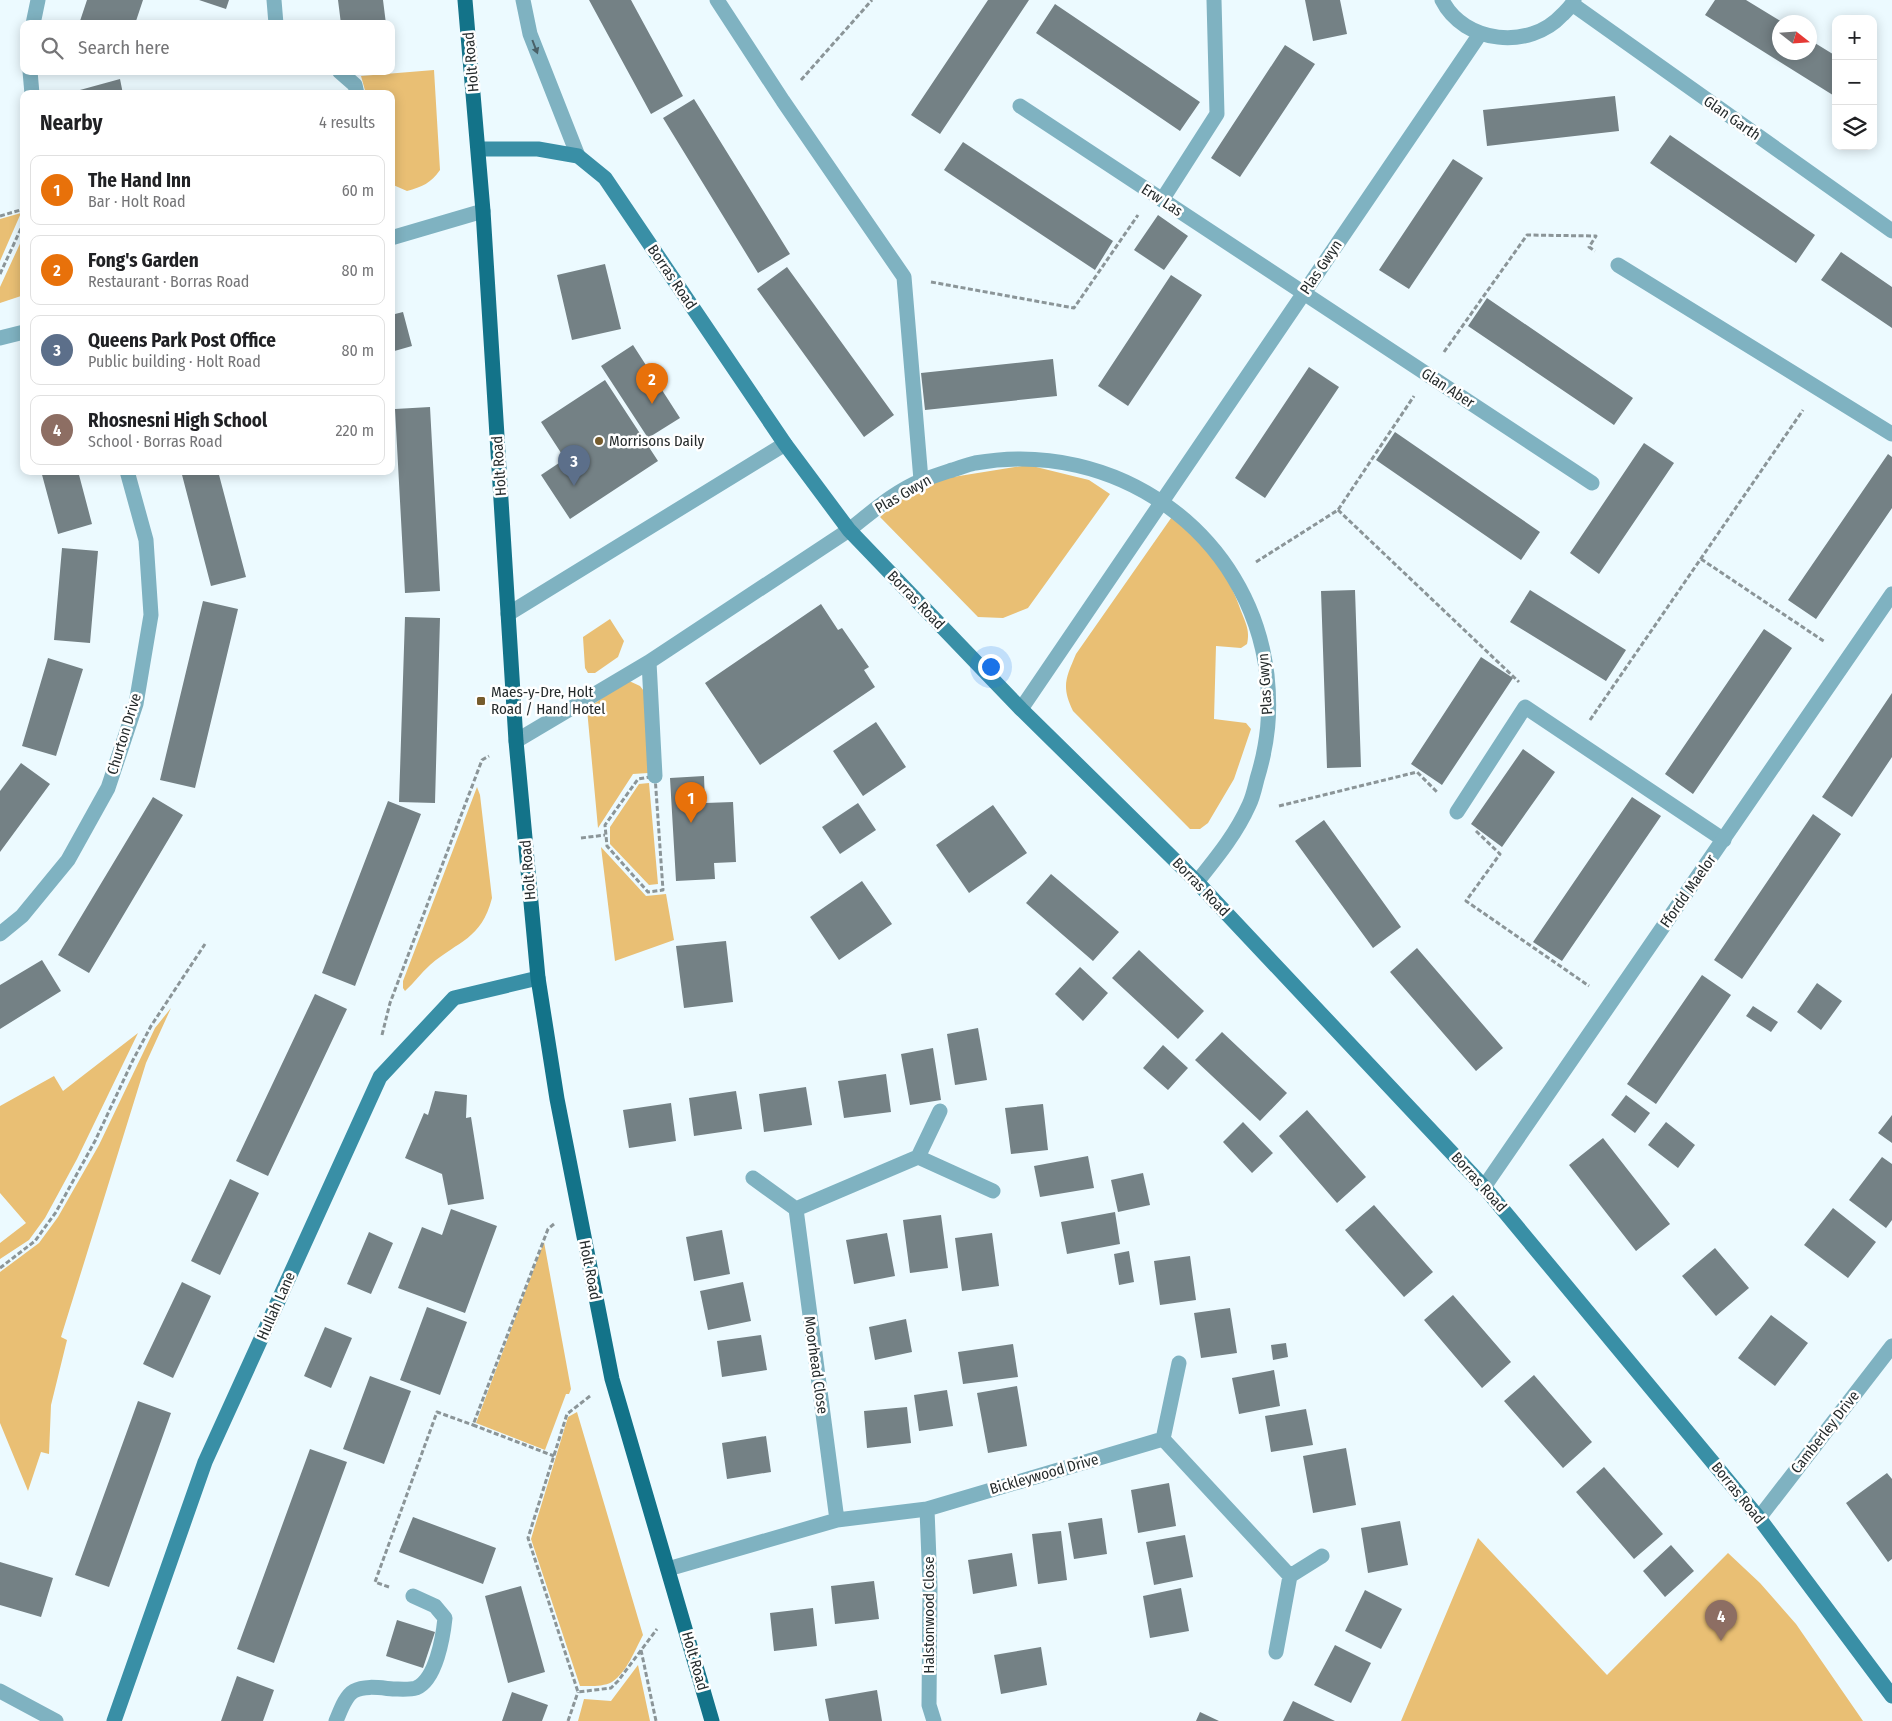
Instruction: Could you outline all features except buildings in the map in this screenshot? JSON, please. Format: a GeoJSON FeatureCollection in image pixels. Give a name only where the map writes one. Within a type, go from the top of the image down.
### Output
{"type":"FeatureCollection","features":[{"type":"Feature","properties":{"kind":"main road","name":"Holt Road"},"geometry":{"type":"LineString","coordinates":[[465,0],[483,211],[516,741],[538,978],[577,1202],[612,1379],[712,1721]]}},
{"type":"Feature","properties":{"kind":"street"},"geometry":{"type":"LineString","coordinates":[[34,20],[38,0]]}},
{"type":"Feature","properties":{"kind":"street"},"geometry":{"type":"LineString","coordinates":[[274,0],[276,20]]}},
{"type":"Feature","properties":{"kind":"street"},"geometry":{"type":"LineString","coordinates":[[523,0],[530,34],[578,156]]}},
{"type":"Feature","properties":{"kind":"street"},"geometry":{"type":"LineString","coordinates":[[717,0],[783,101],[904,277],[921,480]]}},
{"type":"Feature","properties":{"kind":"street"},"geometry":{"type":"LineString","coordinates":[[1157,197],[1217,114],[1214,0]]}},
{"type":"Feature","properties":{"kind":"street"},"geometry":{"type":"LineString","coordinates":[[1442,0],[1460,22],[1480,34],[1506,39],[1532,36],[1555,23],[1573,2]]}},
{"type":"Feature","properties":{"kind":"street","name":"Glan Garth"},"geometry":{"type":"LineString","coordinates":[[1573,2],[1892,231]]}},
{"type":"Feature","properties":{"kind":"street","name":"Plas Gwyn"},"geometry":{"type":"LineString","coordinates":[[1021,708],[1480,34]]}},
{"type":"Feature","properties":{"kind":"street"},"geometry":{"type":"LineString","coordinates":[[30,75],[32,90]]}},
{"type":"Feature","properties":{"kind":"street"},"geometry":{"type":"LineString","coordinates":[[344,75],[355,85],[357,90]]}},
{"type":"Feature","properties":{"kind":"street","name":"Erw Las"},"geometry":{"type":"LineString","coordinates":[[1020,106],[1303,293]]}},
{"type":"Feature","properties":{"kind":"street","name":"Borras Road"},"geometry":{"type":"LineString","coordinates":[[478,149],[538,149],[578,156],[605,178],[785,444],[849,530],[1021,708],[1197,882],[1484,1187],[1759,1518],[1892,1696]]}},
{"type":"Feature","properties":{"kind":"street"},"geometry":{"type":"LineString","coordinates":[[395,237],[483,211]]}},
{"type":"Feature","properties":{"kind":"street"},"geometry":{"type":"LineString","coordinates":[[1618,265],[1892,434]]}},
{"type":"Feature","properties":{"kind":"street","name":"Glan Aber"},"geometry":{"type":"LineString","coordinates":[[1303,293],[1592,483]]}},
{"type":"Feature","properties":{"kind":"street"},"geometry":{"type":"LineString","coordinates":[[0,338],[20,333]]}},
{"type":"Feature","properties":{"kind":"street"},"geometry":{"type":"LineString","coordinates":[[508,614],[785,444]]}},
{"type":"Feature","properties":{"kind":"street","name":"Plas Gwyn"},"geometry":{"type":"LineString","coordinates":[[516,741],[648,662],[849,530],[883,502],[921,480],[974,463],[1029,459],[1093,469],[1132,484],[1162,501],[1185,519],[1219,556],[1232,577],[1248,605],[1264,649],[1270,702],[1266,751],[1250,804],[1227,845],[1197,882]]}},
{"type":"Feature","properties":{"kind":"street","name":"Churton Drive"},"geometry":{"type":"LineString","coordinates":[[0,934],[22,916],[68,860],[108,788],[136,704],[151,615],[146,540],[128,475]]}},
{"type":"Feature","properties":{"kind":"street","name":"Ffordd Maelor"},"geometry":{"type":"LineString","coordinates":[[1484,1187],[1892,594]]}},
{"type":"Feature","properties":{"kind":"street"},"geometry":{"type":"LineString","coordinates":[[648,662],[655,776]]}},
{"type":"Feature","properties":{"kind":"street"},"geometry":{"type":"LineString","coordinates":[[1457,812],[1525,707],[1724,840]]}},
{"type":"Feature","properties":{"kind":"street","name":"Hullah Lane"},"geometry":{"type":"LineString","coordinates":[[114,1721],[205,1462],[380,1077],[454,998],[538,978]]}},
{"type":"Feature","properties":{"kind":"street"},"geometry":{"type":"LineString","coordinates":[[753,1178],[796,1209],[918,1157],[940,1111]]}},
{"type":"Feature","properties":{"kind":"street"},"geometry":{"type":"LineString","coordinates":[[918,1157],[993,1190]]}},
{"type":"Feature","properties":{"kind":"street","name":"Moorhead Close"},"geometry":{"type":"LineString","coordinates":[[796,1209],[837,1520]]}},
{"type":"Feature","properties":{"kind":"street","name":"Camberley Drive"},"geometry":{"type":"LineString","coordinates":[[1759,1518],[1892,1346]]}},
{"type":"Feature","properties":{"kind":"street"},"geometry":{"type":"LineString","coordinates":[[1179,1363],[1163,1439],[1290,1576]]}},
{"type":"Feature","properties":{"kind":"street","name":"Bickleywood Drive"},"geometry":{"type":"LineString","coordinates":[[668,1569],[837,1520],[927,1509],[1163,1439]]}},
{"type":"Feature","properties":{"kind":"street","name":"Halstonwood Close"},"geometry":{"type":"LineString","coordinates":[[927,1509],[930,1586],[929,1705],[934,1721]]}},
{"type":"Feature","properties":{"kind":"street"},"geometry":{"type":"LineString","coordinates":[[1276,1652],[1290,1576],[1322,1556]]}},
{"type":"Feature","properties":{"kind":"street"},"geometry":{"type":"LineString","coordinates":[[336,1721],[341,1707],[353,1692],[373,1687],[416,1688],[431,1675],[443,1637],[445,1618],[435,1606],[413,1596]]}},
{"type":"Feature","properties":{"kind":"street"},"geometry":{"type":"LineString","coordinates":[[0,1690],[56,1721]]}},
{"type":"Feature","properties":{"kind":"path"},"geometry":{"type":"LineString","coordinates":[[783,101],[872,0]]}},
{"type":"Feature","properties":{"kind":"path"},"geometry":{"type":"LineString","coordinates":[[904,277],[1074,308],[1157,197]]}},
{"type":"Feature","properties":{"kind":"path"},"geometry":{"type":"LineString","coordinates":[[0,216],[20,210]]}},
{"type":"Feature","properties":{"kind":"path"},"geometry":{"type":"LineString","coordinates":[[0,274],[20,231]]}},
{"type":"Feature","properties":{"kind":"path"},"geometry":{"type":"LineString","coordinates":[[1232,577],[1338,510],[1428,375],[1527,235],[1596,236],[1589,247],[1618,265]]}},
{"type":"Feature","properties":{"kind":"path"},"geometry":{"type":"LineString","coordinates":[[1576,741],[1818,388]]}},
{"type":"Feature","properties":{"kind":"path"},"geometry":{"type":"LineString","coordinates":[[1338,510],[1533,694],[1525,707]]}},
{"type":"Feature","properties":{"kind":"path"},"geometry":{"type":"LineString","coordinates":[[1701,559],[1848,658]]}},
{"type":"Feature","properties":{"kind":"path"},"geometry":{"type":"LineString","coordinates":[[380,1077],[382,1034],[390,1003],[482,760],[516,741]]}},
{"type":"Feature","properties":{"kind":"path"},"geometry":{"type":"LineString","coordinates":[[1244,814],[1416,772],[1500,854],[1466,902],[1612,1001]]}},
{"type":"Feature","properties":{"kind":"path"},"geometry":{"type":"LineString","coordinates":[[655,776],[663,890],[648,892],[607,846],[604,825],[638,779],[655,776]]}},
{"type":"Feature","properties":{"kind":"path"},"geometry":{"type":"LineString","coordinates":[[580,838],[606,835]]}},
{"type":"Feature","properties":{"kind":"path"},"geometry":{"type":"LineString","coordinates":[[0,1268],[35,1241],[56,1212],[95,1141],[151,1026],[206,944]]}},
{"type":"Feature","properties":{"kind":"path"},"geometry":{"type":"LineString","coordinates":[[473,1425],[548,1229],[577,1202]]}},
{"type":"Feature","properties":{"kind":"path"},"geometry":{"type":"LineString","coordinates":[[568,1721],[578,1692],[528,1538],[567,1414],[612,1379]]}},
{"type":"Feature","properties":{"kind":"path"},"geometry":{"type":"LineString","coordinates":[[413,1596],[375,1582],[437,1412],[554,1456]]}},
{"type":"Feature","properties":{"kind":"path"},"geometry":{"type":"LineString","coordinates":[[578,1692],[611,1688],[678,1603]]}},
{"type":"Feature","properties":{"kind":"path"},"geometry":{"type":"LineString","coordinates":[[641,1650],[656,1721]]}},
{"type":"Feature","properties":{"kind":"shaded area"},"geometry":{"type":"Polygon","coordinates":[[[434,70],[440,170],[426,184],[407,191],[395,186],[395,90],[365,90],[361,76],[395,75],[395,73],[434,70]]]}},
{"type":"Feature","properties":{"kind":"shaded area"},"geometry":{"type":"Polygon","coordinates":[[[20,213],[0,261],[0,219],[20,213]]]}},
{"type":"Feature","properties":{"kind":"shaded area"},"geometry":{"type":"Polygon","coordinates":[[[20,244],[20,296],[0,303],[0,287],[20,244]]]}},
{"type":"Feature","properties":{"kind":"shaded area"},"geometry":{"type":"Polygon","coordinates":[[[1028,465],[1089,480],[1110,494],[1028,608],[1003,618],[978,617],[880,517],[922,482],[1028,465]]]}},
{"type":"Feature","properties":{"kind":"shaded area"},"geometry":{"type":"Polygon","coordinates":[[[1176,511],[1205,546],[1229,582],[1248,631],[1247,644],[1241,648],[1216,646],[1214,719],[1246,723],[1251,729],[1234,779],[1208,823],[1200,829],[1190,829],[1073,711],[1066,688],[1067,676],[1076,654],[1176,511]]]}},
{"type":"Feature","properties":{"kind":"shaded area"},"geometry":{"type":"Polygon","coordinates":[[[610,619],[624,641],[618,657],[595,673],[588,673],[585,668],[583,637],[610,619]]]}},
{"type":"Feature","properties":{"kind":"shaded area"},"geometry":{"type":"Polygon","coordinates":[[[627,680],[640,686],[647,695],[648,773],[633,774],[598,828],[587,709],[627,680]]]}},
{"type":"Feature","properties":{"kind":"shaded area"},"geometry":{"type":"Polygon","coordinates":[[[649,783],[658,884],[649,885],[610,844],[610,827],[639,784],[649,783]]]}},
{"type":"Feature","properties":{"kind":"shaded area"},"geometry":{"type":"Polygon","coordinates":[[[477,787],[480,795],[492,898],[482,923],[475,931],[430,965],[405,991],[403,981],[477,787]]]}},
{"type":"Feature","properties":{"kind":"shaded area"},"geometry":{"type":"Polygon","coordinates":[[[601,847],[646,896],[666,894],[674,940],[615,961],[601,847]]]}},
{"type":"Feature","properties":{"kind":"shaded area"},"geometry":{"type":"Polygon","coordinates":[[[171,1008],[146,1063],[61,1337],[67,1340],[51,1405],[49,1454],[41,1452],[28,1491],[0,1423],[0,1272],[39,1243],[58,1217],[99,1145],[155,1028],[171,1008]]]}},
{"type":"Feature","properties":{"kind":"shaded area"},"geometry":{"type":"Polygon","coordinates":[[[138,1033],[77,1159],[45,1218],[29,1240],[0,1259],[0,1243],[26,1223],[0,1193],[0,1106],[54,1076],[63,1091],[138,1033]]]}},
{"type":"Feature","properties":{"kind":"shaded area"},"geometry":{"type":"Polygon","coordinates":[[[544,1242],[571,1389],[569,1394],[566,1394],[545,1450],[476,1423],[544,1242]]]}},
{"type":"Feature","properties":{"kind":"shaded area"},"geometry":{"type":"Polygon","coordinates":[[[577,1412],[643,1635],[622,1673],[608,1684],[596,1686],[580,1686],[531,1539],[568,1417],[577,1412]]]}},
{"type":"Feature","properties":{"kind":"shaded area"},"geometry":{"type":"Polygon","coordinates":[[[1478,1538],[1607,1675],[1728,1553],[1760,1583],[1796,1624],[1863,1721],[1401,1721],[1478,1538]]]}},
{"type":"Feature","properties":{"kind":"shaded area"},"geometry":{"type":"Polygon","coordinates":[[[638,1665],[650,1721],[578,1721],[584,1699],[611,1701],[638,1665]]]}},
{"type":"Feature","properties":{"kind":"place","name":"Fong's Garden"},"geometry":{"type":"Point","coordinates":[652,404]}},
{"type":"Feature","properties":{"kind":"place","name":"Morrisons Daily"},"geometry":{"type":"Point","coordinates":[599,441]}},
{"type":"Feature","properties":{"kind":"place","name":"Queens Park Post Office"},"geometry":{"type":"Point","coordinates":[574,486]}},
{"type":"Feature","properties":{"kind":"place","name":"Maes-y-Dre, Holt Road / Hand Hotel"},"geometry":{"type":"Point","coordinates":[481,701]}},
{"type":"Feature","properties":{"kind":"place","name":"The Hand Inn"},"geometry":{"type":"Point","coordinates":[691,823]}},
{"type":"Feature","properties":{"kind":"place","name":"Rhosnesni High School"},"geometry":{"type":"Point","coordinates":[1721,1641]}}]}
